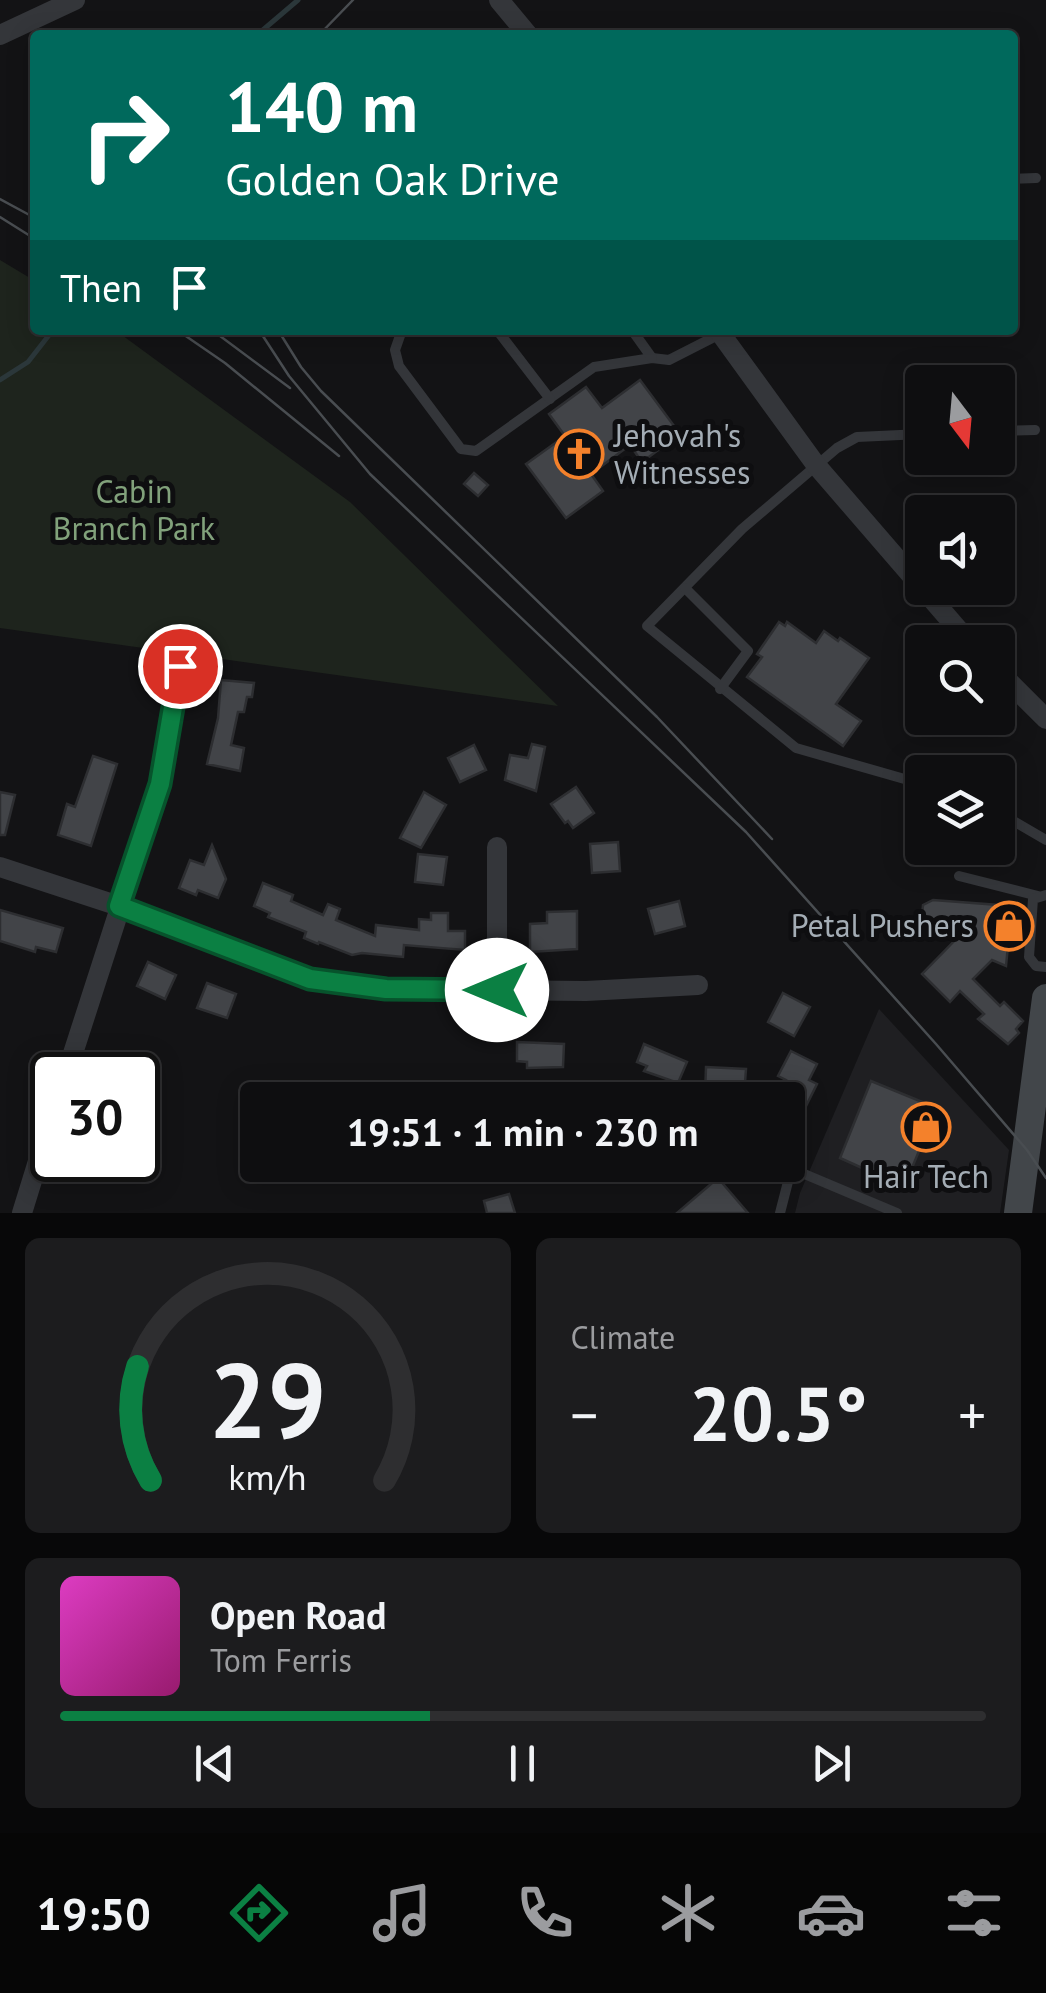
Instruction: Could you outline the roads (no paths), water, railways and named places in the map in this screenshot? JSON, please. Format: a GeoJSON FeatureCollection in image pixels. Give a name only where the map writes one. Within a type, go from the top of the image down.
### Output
{"type":"FeatureCollection","features":[{"type":"Feature","properties":{"kind":"main road"},"geometry":{"type":"LineString","coordinates":[[1018,1213],[1046,998]]}},
{"type":"Feature","properties":{"kind":"street"},"geometry":{"type":"LineString","coordinates":[[0,35],[76,0]]}},
{"type":"Feature","properties":{"kind":"street"},"geometry":{"type":"LineString","coordinates":[[498,0],[524,30]]}},
{"type":"Feature","properties":{"kind":"street"},"geometry":{"type":"LineString","coordinates":[[721,335],[816,465],[954,625]]}},
{"type":"Feature","properties":{"kind":"street"},"geometry":{"type":"LineString","coordinates":[[73,1052],[160,784],[180,666]]}},
{"type":"Feature","properties":{"kind":"street"},"geometry":{"type":"LineString","coordinates":[[1015,688],[1046,719]]}},
{"type":"Feature","properties":{"kind":"street"},"geometry":{"type":"LineString","coordinates":[[497,846],[497,990]]}},
{"type":"Feature","properties":{"kind":"street"},"geometry":{"type":"LineString","coordinates":[[0,867],[119,906],[310,979],[386,989],[586,991],[698,985]]}},
{"type":"Feature","properties":{"kind":"street"},"geometry":{"type":"LineString","coordinates":[[22,1213],[32,1182]]}},
{"type":"Feature","properties":{"kind":"lane"},"geometry":{"type":"LineString","coordinates":[[1018,179],[1036,178]]}},
{"type":"Feature","properties":{"kind":"lane"},"geometry":{"type":"LineString","coordinates":[[400,335],[395,350],[399,366],[461,449],[476,451],[594,368],[652,358],[669,360],[714,335]]}},
{"type":"Feature","properties":{"kind":"lane"},"geometry":{"type":"LineString","coordinates":[[501,335],[550,399]]}},
{"type":"Feature","properties":{"kind":"lane"},"geometry":{"type":"LineString","coordinates":[[636,335],[652,358]]}},
{"type":"Feature","properties":{"kind":"lane"},"geometry":{"type":"LineString","coordinates":[[1015,431],[1035,430]]}},
{"type":"Feature","properties":{"kind":"lane"},"geometry":{"type":"LineString","coordinates":[[905,435],[857,437],[837,448],[742,530],[647,626],[796,748],[905,779]]}},
{"type":"Feature","properties":{"kind":"lane"},"geometry":{"type":"LineString","coordinates":[[684,588],[748,651],[720,688]]}},
{"type":"Feature","properties":{"kind":"lane"},"geometry":{"type":"LineString","coordinates":[[1015,822],[1046,840]]}},
{"type":"Feature","properties":{"kind":"lane"},"geometry":{"type":"LineString","coordinates":[[959,876],[1042,896]]}},
{"type":"Feature","properties":{"kind":"lane"},"geometry":{"type":"LineString","coordinates":[[1042,896],[1034,899],[1029,957],[1036,966],[1046,968]]}},
{"type":"Feature","properties":{"kind":"lane"},"geometry":{"type":"LineString","coordinates":[[805,1175],[898,1213]]}},
{"type":"Feature","properties":{"kind":"lane"},"geometry":{"type":"LineString","coordinates":[[780,1213],[784,1182]]}},
{"type":"Feature","properties":{"kind":"waterway"},"geometry":{"type":"LineString","coordinates":[[263,30],[298,0]]}},
{"type":"Feature","properties":{"kind":"waterway"},"geometry":{"type":"LineString","coordinates":[[0,380],[28,362],[49,335]]}},
{"type":"Feature","properties":{"kind":"tram line"},"geometry":{"type":"LineString","coordinates":[[324,30],[353,0]]}},
{"type":"Feature","properties":{"kind":"tram line"},"geometry":{"type":"LineString","coordinates":[[0,199],[30,215]]}},
{"type":"Feature","properties":{"kind":"tram line"},"geometry":{"type":"LineString","coordinates":[[0,217],[30,236]]}},
{"type":"Feature","properties":{"kind":"tram line"},"geometry":{"type":"LineString","coordinates":[[184,335],[225,363],[339,456]]}},
{"type":"Feature","properties":{"kind":"tram line"},"geometry":{"type":"LineString","coordinates":[[219,335],[290,388]]}},
{"type":"Feature","properties":{"kind":"tram line"},"geometry":{"type":"LineString","coordinates":[[262,335],[289,376],[370,474],[746,832],[936,1044],[1027,1150],[1046,1178]]}},
{"type":"Feature","properties":{"kind":"tram line"},"geometry":{"type":"LineString","coordinates":[[281,335],[321,391],[657,717],[772,839]]}},
{"type":"Feature","properties":{"kind":"place","name":"Jehovah's Witnesses"},"geometry":{"type":"Point","coordinates":[579,454]}},
{"type":"Feature","properties":{"kind":"place","name":"Petal Pushers"},"geometry":{"type":"Point","coordinates":[1009,926]}},
{"type":"Feature","properties":{"kind":"place","name":"Hair Tech"},"geometry":{"type":"Point","coordinates":[926,1127]}},
{"type":"Feature","properties":{"kind":"park label","name":"Cabin Branch Park"},"geometry":{"type":"Point","coordinates":[134,510]}}]}
